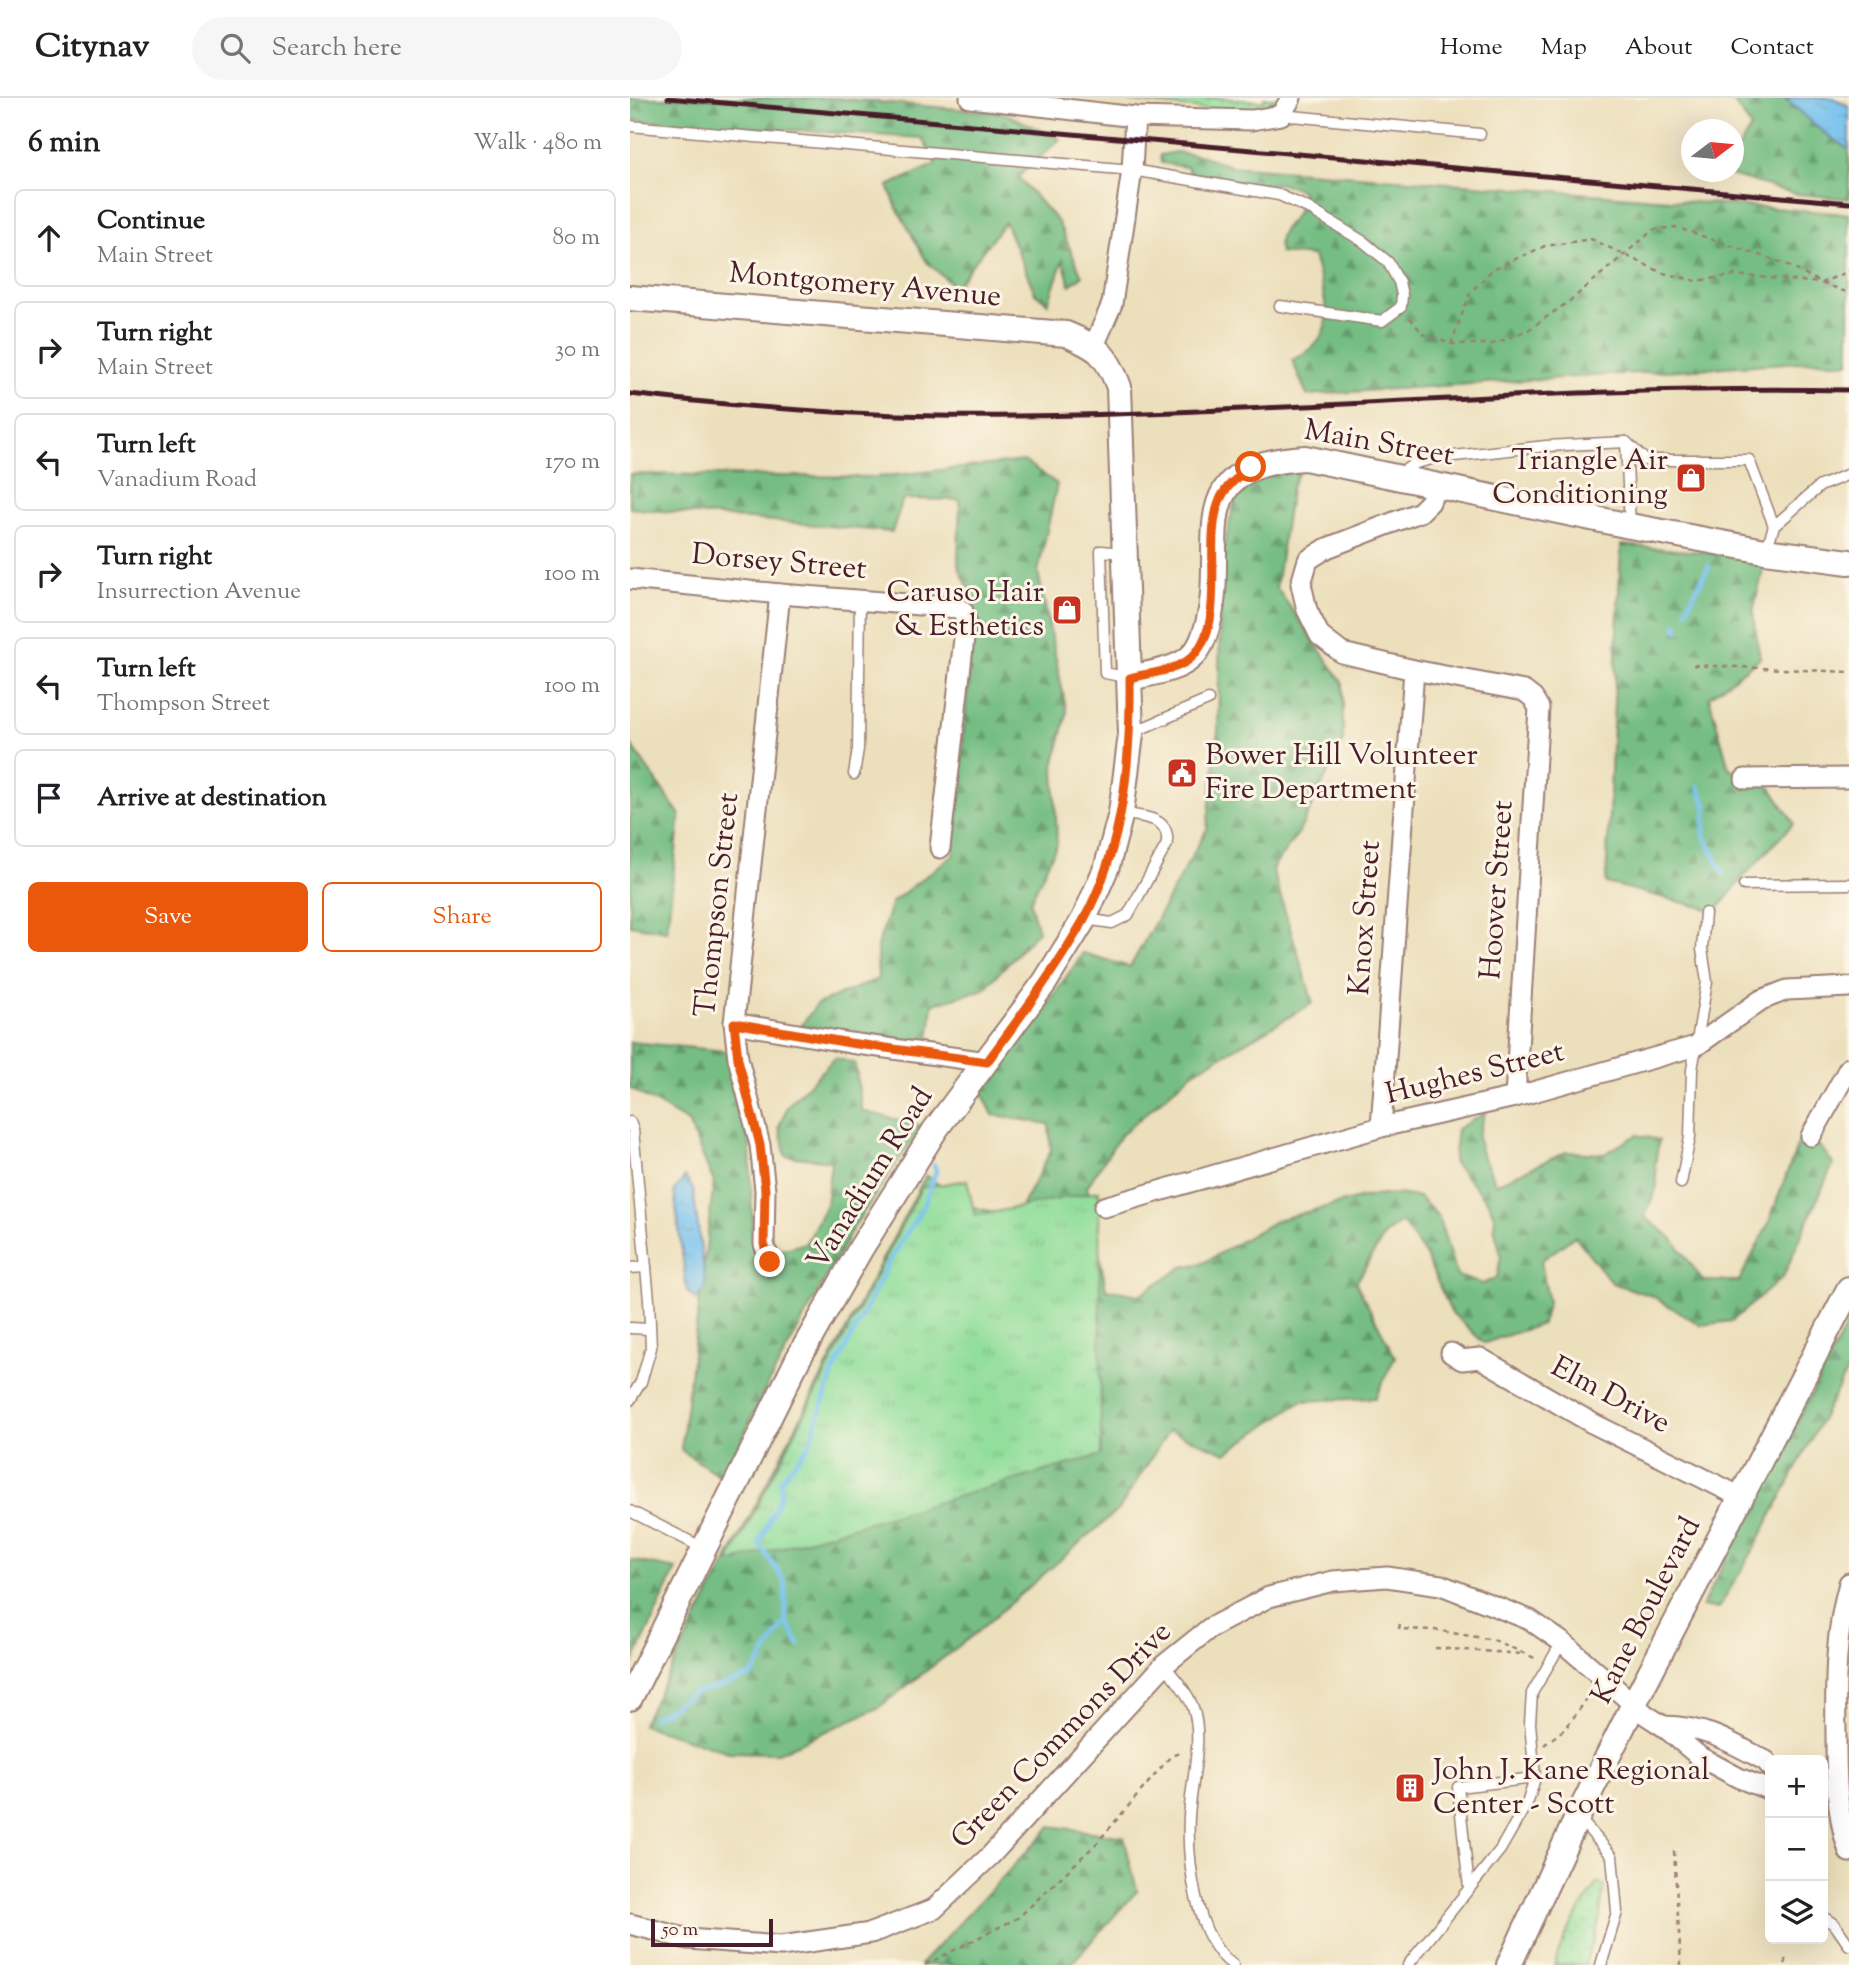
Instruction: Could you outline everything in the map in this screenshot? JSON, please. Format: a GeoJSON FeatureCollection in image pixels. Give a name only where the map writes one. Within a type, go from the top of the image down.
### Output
{"type":"FeatureCollection","features":[{"type":"Feature","properties":{"kind":"street"},"geometry":{"type":"LineString","coordinates":[[970,98],[1135,117],[1252,120],[1286,107]]}},
{"type":"Feature","properties":{"kind":"street"},"geometry":{"type":"LineString","coordinates":[[1094,346],[1112,303],[1132,170],[1135,117]]}},
{"type":"Feature","properties":{"kind":"street","name":"Montgomery Avenue"},"geometry":{"type":"LineString","coordinates":[[630,298],[1066,334],[1094,346]]}},
{"type":"Feature","properties":{"kind":"street","name":"Vanadium Road"},"geometry":{"type":"LineString","coordinates":[[630,1698],[798,1359],[861,1248],[935,1130],[1045,982],[1084,919],[1107,866],[1121,813],[1131,734],[1130,678],[1119,387],[1111,364],[1094,346]]}},
{"type":"Feature","properties":{"kind":"street","name":"Main Street"},"geometry":{"type":"LineString","coordinates":[[1130,678],[1167,669],[1190,659],[1203,642],[1211,611],[1213,533],[1219,502],[1231,482],[1251,467],[1277,460],[1305,458],[1630,527],[1765,551],[1849,562]]}},
{"type":"Feature","properties":{"kind":"street"},"geometry":{"type":"LineString","coordinates":[[1414,670],[1342,653],[1320,636],[1307,610],[1301,584],[1308,560],[1327,548],[1420,512],[1430,502],[1437,485]]}},
{"type":"Feature","properties":{"kind":"street","name":"Dorsey Street"},"geometry":{"type":"LineString","coordinates":[[630,579],[958,608],[963,611],[966,621],[940,848]]}},
{"type":"Feature","properties":{"kind":"street","name":"Thompson Street"},"geometry":{"type":"LineString","coordinates":[[770,1262],[764,1244],[765,1190],[760,1145],[738,1059],[734,1023],[780,594]]}},
{"type":"Feature","properties":{"kind":"street","name":"Hoover Street"},"geometry":{"type":"LineString","coordinates":[[1414,670],[1524,691],[1533,698],[1539,708],[1514,1097]]}},
{"type":"Feature","properties":{"kind":"street","name":"Knox Street"},"geometry":{"type":"LineString","coordinates":[[1381,1127],[1414,670]]}},
{"type":"Feature","properties":{"kind":"street"},"geometry":{"type":"LineString","coordinates":[[1745,779],[1849,778]]}},
{"type":"Feature","properties":{"kind":"street","name":"Hughes Street"},"geometry":{"type":"LineString","coordinates":[[1104,1207],[1381,1127],[1514,1097],[1696,1046],[1761,1000],[1787,990],[1849,987]]}},
{"type":"Feature","properties":{"kind":"street"},"geometry":{"type":"LineString","coordinates":[[734,1023],[987,1062]]}},
{"type":"Feature","properties":{"kind":"street"},"geometry":{"type":"LineString","coordinates":[[1811,1136],[1849,1068]]}},
{"type":"Feature","properties":{"kind":"street","name":"Kane Boulevard"},"geometry":{"type":"LineString","coordinates":[[1509,1965],[1578,1816],[1634,1704],[1849,1289]]}},
{"type":"Feature","properties":{"kind":"street","name":"Elm Drive"},"geometry":{"type":"LineString","coordinates":[[1451,1353],[1462,1360],[1480,1358],[1592,1423],[1741,1497]]}},
{"type":"Feature","properties":{"kind":"street","name":"Green Commons Drive"},"geometry":{"type":"LineString","coordinates":[[630,1924],[688,1939],[781,1946],[872,1933],[933,1909],[991,1855],[1164,1665],[1210,1628],[1269,1597],[1332,1581],[1387,1577],[1441,1585],[1530,1620],[1562,1642],[1646,1715],[1700,1757],[1739,1778],[1765,1788]]}},
{"type":"Feature","properties":{"kind":"street"},"geometry":{"type":"LineString","coordinates":[[1849,1583],[1837,1640],[1836,1797],[1849,1853]]}},
{"type":"Feature","properties":{"kind":"street"},"geometry":{"type":"LineString","coordinates":[[1662,1726],[1684,1726],[1715,1734],[1765,1760]]}},
{"type":"Feature","properties":{"kind":"street"},"geometry":{"type":"LineString","coordinates":[[1700,1757],[1715,1734]]}},
{"type":"Feature","properties":{"kind":"lane"},"geometry":{"type":"LineString","coordinates":[[1286,107],[1480,134]]}},
{"type":"Feature","properties":{"kind":"lane"},"geometry":{"type":"LineString","coordinates":[[630,127],[1132,170],[1279,195],[1308,208],[1364,242],[1388,262],[1399,282],[1402,295],[1401,307],[1382,321],[1280,306]]}},
{"type":"Feature","properties":{"kind":"lane"},"geometry":{"type":"LineString","coordinates":[[1396,477],[1416,463],[1436,458],[1546,446],[1626,442],[1645,460],[1749,460],[1774,526]]}},
{"type":"Feature","properties":{"kind":"lane"},"geometry":{"type":"LineString","coordinates":[[1626,442],[1630,527]]}},
{"type":"Feature","properties":{"kind":"lane"},"geometry":{"type":"LineString","coordinates":[[1765,551],[1774,526],[1820,486],[1849,474]]}},
{"type":"Feature","properties":{"kind":"lane"},"geometry":{"type":"LineString","coordinates":[[854,774],[858,749],[860,600]]}},
{"type":"Feature","properties":{"kind":"lane"},"geometry":{"type":"LineString","coordinates":[[1131,734],[1208,700]]}},
{"type":"Feature","properties":{"kind":"lane"},"geometry":{"type":"LineString","coordinates":[[1084,919],[1112,923],[1128,915],[1167,844],[1168,834],[1159,821],[1121,813]]}},
{"type":"Feature","properties":{"kind":"lane"},"geometry":{"type":"LineString","coordinates":[[1744,885],[1849,884]]}},
{"type":"Feature","properties":{"kind":"lane"},"geometry":{"type":"LineString","coordinates":[[1681,1183],[1690,1137],[1692,1070],[1707,982],[1702,949],[1704,913]]}},
{"type":"Feature","properties":{"kind":"lane"},"geometry":{"type":"LineString","coordinates":[[630,1122],[633,1130],[650,1329],[650,1348],[641,1382],[630,1399]]}},
{"type":"Feature","properties":{"kind":"lane"},"geometry":{"type":"LineString","coordinates":[[630,1268],[646,1267]]}},
{"type":"Feature","properties":{"kind":"lane"},"geometry":{"type":"LineString","coordinates":[[630,1328],[650,1329]]}},
{"type":"Feature","properties":{"kind":"lane"},"geometry":{"type":"LineString","coordinates":[[630,1511],[703,1548]]}},
{"type":"Feature","properties":{"kind":"lane"},"geometry":{"type":"LineString","coordinates":[[1408,1965],[1500,1850],[1528,1801],[1535,1778],[1530,1723],[1532,1693],[1562,1642]]}},
{"type":"Feature","properties":{"kind":"lane"},"geometry":{"type":"LineString","coordinates":[[1164,1665],[1184,1689],[1195,1714],[1196,1750],[1189,1818],[1191,1869],[1204,1926],[1222,1957],[1233,1965]]}},
{"type":"Feature","properties":{"kind":"lane"},"geometry":{"type":"LineString","coordinates":[[1469,1888],[1458,1787],[1535,1778]]}},
{"type":"Feature","properties":{"kind":"lane"},"geometry":{"type":"LineString","coordinates":[[1578,1816],[1612,1856],[1616,1912],[1601,1965]]}},
{"type":"Feature","properties":{"kind":"lane"},"geometry":{"type":"LineString","coordinates":[[1828,1920],[1835,1924],[1849,1945]]}},
{"type":"Feature","properties":{"kind":"path"},"geometry":{"type":"LineString","coordinates":[[1401,307],[1423,334],[1451,344],[1493,344],[1528,330],[1571,300],[1653,230],[1675,227],[1783,263],[1821,283],[1849,293]]}},
{"type":"Feature","properties":{"kind":"path"},"geometry":{"type":"LineString","coordinates":[[1451,344],[1470,293],[1493,269],[1545,246],[1591,239],[1663,273],[1698,281],[1736,275],[1821,283],[1849,271]]}},
{"type":"Feature","properties":{"kind":"path"},"geometry":{"type":"LineString","coordinates":[[1693,665],[1849,672]]}},
{"type":"Feature","properties":{"kind":"path"},"geometry":{"type":"LineString","coordinates":[[1400,1624],[1399,1629],[1435,1630],[1494,1640],[1540,1660]]}},
{"type":"Feature","properties":{"kind":"path"},"geometry":{"type":"LineString","coordinates":[[1435,1648],[1527,1654]]}},
{"type":"Feature","properties":{"kind":"path"},"geometry":{"type":"LineString","coordinates":[[1541,1747],[1566,1728],[1589,1696]]}},
{"type":"Feature","properties":{"kind":"path"},"geometry":{"type":"LineString","coordinates":[[925,1965],[1019,1917],[1096,1844],[1171,1756],[1196,1750]]}},
{"type":"Feature","properties":{"kind":"path"},"geometry":{"type":"LineString","coordinates":[[1674,1851],[1681,1965]]}},
{"type":"Feature","properties":{"kind":"path"},"geometry":{"type":"LineString","coordinates":[[1785,1959],[1786,1965]]}},
{"type":"Feature","properties":{"kind":"green space"},"geometry":{"type":"Polygon","coordinates":[[[630,98],[833,98],[1004,113],[1060,139],[1018,177],[1058,222],[1082,276],[1070,285],[1063,260],[1048,303],[1035,293],[1005,222],[955,287],[927,262],[888,186],[936,164],[922,138],[630,120],[630,98]]]}},
{"type":"Feature","properties":{"kind":"green space"},"geometry":{"type":"Polygon","coordinates":[[[1221,98],[1264,102],[1264,98],[1279,98],[1275,106],[1264,113],[1111,99],[1221,98]]]}},
{"type":"Feature","properties":{"kind":"green space"},"geometry":{"type":"Polygon","coordinates":[[[1731,98],[1785,98],[1823,132],[1849,149],[1849,199],[1796,194],[1744,179],[1744,139],[1751,127],[1731,98]]]}},
{"type":"Feature","properties":{"kind":"green space"},"geometry":{"type":"Polygon","coordinates":[[[1176,152],[1203,156],[1230,166],[1849,214],[1849,363],[1815,361],[1307,395],[1292,360],[1308,351],[1318,341],[1324,329],[1325,302],[1313,256],[1280,253],[1279,246],[1281,234],[1298,211],[1303,193],[1292,186],[1276,184],[1247,187],[1195,183],[1187,167],[1161,163],[1160,155],[1176,152]]]}},
{"type":"Feature","properties":{"kind":"green space"},"geometry":{"type":"Polygon","coordinates":[[[1024,461],[1057,484],[1038,572],[1067,713],[1054,766],[1057,844],[1030,902],[1038,931],[984,989],[933,1004],[929,1043],[801,1026],[817,1004],[878,979],[877,947],[892,902],[953,855],[975,603],[958,565],[960,500],[903,499],[892,532],[630,508],[630,474],[876,477],[1024,461]]]}},
{"type":"Feature","properties":{"kind":"green space"},"geometry":{"type":"Polygon","coordinates":[[[1276,466],[1299,472],[1291,488],[1276,587],[1343,683],[1343,742],[1299,832],[1272,869],[1313,1003],[1192,1073],[1120,1136],[1087,1187],[1106,1289],[1139,1295],[1183,1267],[1203,1263],[1277,1220],[1363,1197],[1396,1194],[1419,1197],[1438,1216],[1457,1276],[1482,1284],[1497,1278],[1501,1255],[1494,1227],[1495,1219],[1489,1203],[1453,1162],[1457,1129],[1485,1113],[1478,1136],[1481,1152],[1496,1184],[1566,1152],[1604,1154],[1637,1135],[1659,1140],[1655,1164],[1657,1186],[1645,1217],[1672,1238],[1703,1281],[1739,1281],[1767,1227],[1801,1136],[1821,1147],[1833,1164],[1783,1277],[1732,1321],[1701,1325],[1652,1296],[1612,1283],[1575,1236],[1541,1261],[1548,1302],[1542,1324],[1484,1343],[1451,1312],[1426,1256],[1402,1222],[1385,1234],[1356,1283],[1395,1357],[1375,1398],[1301,1401],[1226,1453],[1169,1430],[1119,1509],[977,1632],[878,1708],[778,1753],[729,1752],[642,1725],[926,1175],[966,1205],[1015,1218],[1051,1151],[1049,1124],[993,1115],[981,1090],[1019,1044],[1083,953],[1130,967],[1207,829],[1218,731],[1221,559],[1237,491],[1276,466]]]}},
{"type":"Feature","properties":{"kind":"green space"},"geometry":{"type":"Polygon","coordinates":[[[1621,545],[1766,558],[1753,612],[1760,658],[1709,697],[1729,768],[1771,788],[1794,823],[1744,876],[1716,911],[1606,883],[1621,545]]]}},
{"type":"Feature","properties":{"kind":"green space"},"geometry":{"type":"Polygon","coordinates":[[[630,743],[680,815],[667,931],[630,925],[630,743]]]}},
{"type":"Feature","properties":{"kind":"green space"},"geometry":{"type":"Polygon","coordinates":[[[630,1042],[726,1051],[750,1148],[753,1248],[763,1255],[806,1243],[826,1205],[831,1161],[786,1156],[779,1127],[788,1105],[835,1058],[855,1063],[862,1111],[922,1126],[853,1228],[759,1401],[724,1479],[681,1450],[714,1182],[688,1122],[630,1088],[630,1042]]]}},
{"type":"Feature","properties":{"kind":"green space"},"geometry":{"type":"Polygon","coordinates":[[[967,1180],[975,1216],[1099,1191],[1101,1455],[728,1563],[921,1188],[967,1180]]]}},
{"type":"Feature","properties":{"kind":"green space"},"geometry":{"type":"Polygon","coordinates":[[[1849,1321],[1849,1367],[1754,1549],[1718,1609],[1702,1606],[1849,1321]]]}},
{"type":"Feature","properties":{"kind":"green space"},"geometry":{"type":"Polygon","coordinates":[[[630,1560],[676,1569],[630,1670],[630,1560]]]}},
{"type":"Feature","properties":{"kind":"green space"},"geometry":{"type":"Polygon","coordinates":[[[1051,1826],[1124,1837],[1137,1891],[1070,1965],[920,1965],[1051,1826]]]}},
{"type":"Feature","properties":{"kind":"green space"},"geometry":{"type":"Polygon","coordinates":[[[1598,1883],[1604,1886],[1599,1923],[1585,1965],[1554,1965],[1573,1922],[1598,1883]]]}},
{"type":"Feature","properties":{"kind":"water"},"geometry":{"type":"Polygon","coordinates":[[[1785,98],[1834,98],[1849,106],[1849,149],[1823,132],[1785,98]]]}},
{"type":"Feature","properties":{"kind":"water"},"geometry":{"type":"Polygon","coordinates":[[[685,1177],[693,1189],[706,1287],[696,1300],[687,1291],[674,1191],[685,1177]]]}},
{"type":"Feature","properties":{"kind":"waterway"},"geometry":{"type":"LineString","coordinates":[[1686,610],[1709,566]]}},
{"type":"Feature","properties":{"kind":"waterway"},"geometry":{"type":"LineString","coordinates":[[1677,624],[1678,630]]}},
{"type":"Feature","properties":{"kind":"waterway"},"geometry":{"type":"LineString","coordinates":[[1698,786],[1706,805],[1704,835],[1723,873]]}},
{"type":"Feature","properties":{"kind":"waterway"},"geometry":{"type":"LineString","coordinates":[[799,1644],[786,1621],[785,1582],[759,1543],[781,1495],[781,1480],[809,1445],[833,1373],[889,1262],[923,1207],[936,1171],[934,1165]]}},
{"type":"Feature","properties":{"kind":"waterway"},"geometry":{"type":"LineString","coordinates":[[653,1718],[694,1693],[752,1675],[786,1621]]}},
{"type":"Feature","properties":{"kind":"railway"},"geometry":{"type":"LineString","coordinates":[[668,98],[1849,203]]}},
{"type":"Feature","properties":{"kind":"railway"},"geometry":{"type":"LineString","coordinates":[[630,394],[822,411],[919,416],[1015,416],[1224,410],[1640,391],[1849,390]]}},
{"type":"Feature","properties":{"kind":"place","name":"Triangle Air Conditioning"},"geometry":{"type":"Point","coordinates":[1691,478]}},
{"type":"Feature","properties":{"kind":"place","name":"Caruso Hair & Esthetics"},"geometry":{"type":"Point","coordinates":[1067,610]}},
{"type":"Feature","properties":{"kind":"place","name":"Bower Hill Volunteer Fire Department"},"geometry":{"type":"Point","coordinates":[1182,773]}},
{"type":"Feature","properties":{"kind":"place","name":"John J. Kane Regional Center - Scott"},"geometry":{"type":"Point","coordinates":[1410,1788]}},
{"type":"Feature","properties":{"kind":"route"},"geometry":{"type":"LineString","coordinates":[[770,1262],[764,1244],[765,1190],[760,1145],[738,1059],[734,1023],[987,1062],[1045,982],[1084,919],[1107,866],[1121,813],[1131,734],[1130,678],[1167,669],[1190,659],[1203,642],[1211,611],[1213,533],[1219,502],[1231,482],[1251,467]]}}]}
